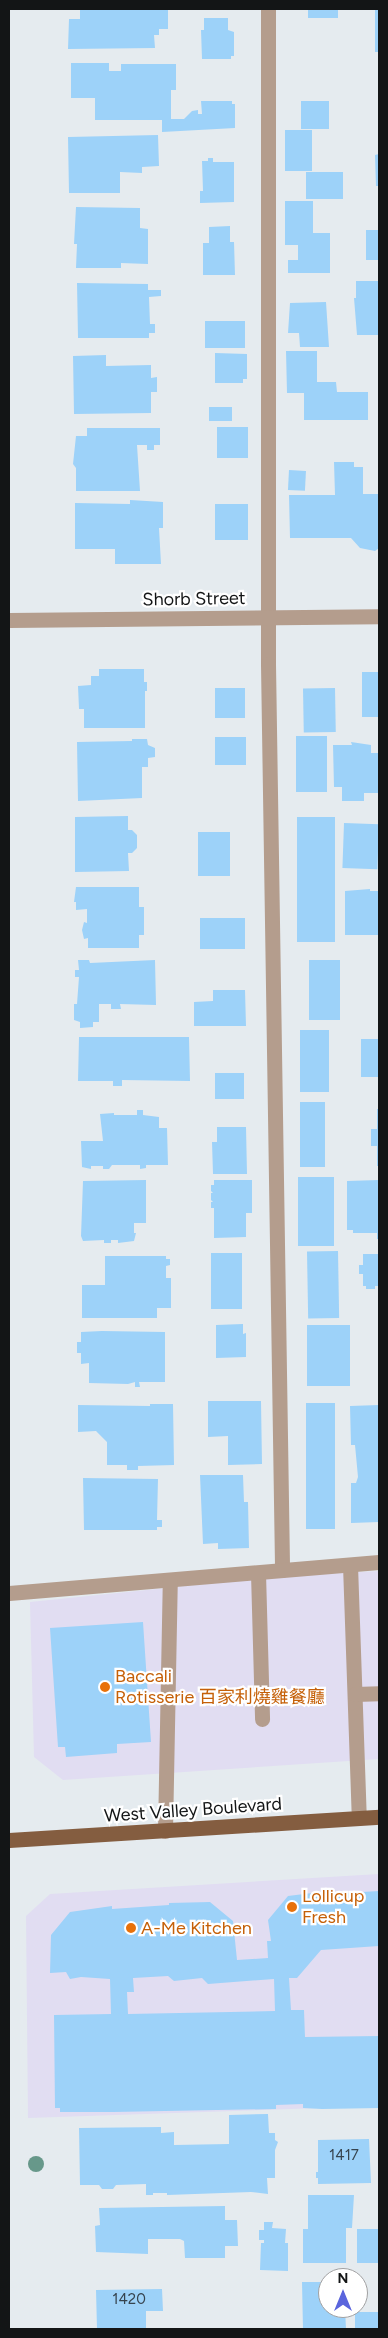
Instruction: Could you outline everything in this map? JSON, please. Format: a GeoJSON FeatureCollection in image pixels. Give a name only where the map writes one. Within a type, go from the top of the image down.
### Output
{"type":"FeatureCollection","features":[{"type":"Feature","properties":{"kind":"main road","name":"West Valley Boulevard"},"geometry":{"type":"LineString","coordinates":[[9,1840],[379,1817]]}},
{"type":"Feature","properties":{"kind":"street"},"geometry":{"type":"LineString","coordinates":[[268,9],[269,616],[282,1570]]}},
{"type":"Feature","properties":{"kind":"street","name":"Shorb Street"},"geometry":{"type":"LineString","coordinates":[[9,620],[379,616]]}},
{"type":"Feature","properties":{"kind":"street"},"geometry":{"type":"LineString","coordinates":[[9,1593],[379,1562]]}},
{"type":"Feature","properties":{"kind":"street"},"geometry":{"type":"LineString","coordinates":[[350,1564],[359,1818]]}},
{"type":"Feature","properties":{"kind":"street"},"geometry":{"type":"LineString","coordinates":[[258,1572],[262,1719]]}},
{"type":"Feature","properties":{"kind":"street"},"geometry":{"type":"LineString","coordinates":[[165,1831],[170,1580]]}},
{"type":"Feature","properties":{"kind":"street"},"geometry":{"type":"LineString","coordinates":[[355,1694],[379,1693]]}},
{"type":"Feature","properties":{"kind":"shaded area"},"geometry":{"type":"Polygon","coordinates":[[[379,1571],[379,1759],[63,1780],[34,1757],[30,1602],[282,1576],[379,1571]]]}},
{"type":"Feature","properties":{"kind":"shaded area"},"geometry":{"type":"Polygon","coordinates":[[[379,1874],[379,2106],[28,2118],[26,1916],[50,1894],[379,1874]]]}},
{"type":"Feature","properties":{"kind":"building"},"geometry":{"type":"Polygon","coordinates":[[[80,9],[168,9],[168,29],[159,29],[159,35],[154,35],[155,48],[68,49],[69,19],[80,19],[80,9]]]}},
{"type":"Feature","properties":{"kind":"building"},"geometry":{"type":"Polygon","coordinates":[[[308,9],[338,9],[338,18],[308,18],[308,9]]]}},
{"type":"Feature","properties":{"kind":"building"},"geometry":{"type":"Polygon","coordinates":[[[375,9],[379,9],[379,52],[375,52],[375,9]]]}},
{"type":"Feature","properties":{"kind":"building"},"geometry":{"type":"Polygon","coordinates":[[[204,18],[228,18],[228,30],[234,32],[234,56],[231,56],[231,59],[202,59],[201,30],[204,30],[204,18]]]}},
{"type":"Feature","properties":{"kind":"building"},"geometry":{"type":"Polygon","coordinates":[[[71,63],[109,63],[109,71],[121,71],[121,64],[176,64],[176,90],[171,90],[171,119],[184,119],[192,111],[198,110],[198,114],[202,114],[201,101],[232,101],[232,104],[235,104],[235,128],[162,132],[162,120],[95,120],[95,98],[71,98],[71,63]]]}},
{"type":"Feature","properties":{"kind":"building"},"geometry":{"type":"Polygon","coordinates":[[[301,101],[329,101],[329,129],[301,129],[301,101]]]}},
{"type":"Feature","properties":{"kind":"building"},"geometry":{"type":"Polygon","coordinates":[[[285,130],[312,130],[312,171],[285,171],[285,130]]]}},
{"type":"Feature","properties":{"kind":"building"},"geometry":{"type":"Polygon","coordinates":[[[158,135],[159,166],[142,167],[142,173],[120,172],[120,193],[69,193],[68,137],[158,135]]]}},
{"type":"Feature","properties":{"kind":"building"},"geometry":{"type":"Polygon","coordinates":[[[379,154],[379,186],[376,186],[375,155],[379,154]]]}},
{"type":"Feature","properties":{"kind":"building"},"geometry":{"type":"Polygon","coordinates":[[[208,158],[213,158],[213,162],[234,162],[234,202],[200,203],[200,191],[203,191],[202,161],[208,161],[208,158]]]}},
{"type":"Feature","properties":{"kind":"building"},"geometry":{"type":"Polygon","coordinates":[[[306,172],[343,172],[343,199],[306,199],[306,172]]]}},
{"type":"Feature","properties":{"kind":"building"},"geometry":{"type":"Polygon","coordinates":[[[285,201],[313,201],[313,233],[330,233],[330,273],[288,273],[288,260],[298,260],[298,245],[285,245],[285,201]]]}},
{"type":"Feature","properties":{"kind":"building"},"geometry":{"type":"Polygon","coordinates":[[[76,207],[140,208],[140,228],[148,229],[148,264],[121,263],[121,268],[76,268],[77,244],[74,244],[76,207]]]}},
{"type":"Feature","properties":{"kind":"building"},"geometry":{"type":"Polygon","coordinates":[[[230,226],[230,242],[234,242],[235,275],[203,275],[203,243],[209,243],[209,227],[230,226]]]}},
{"type":"Feature","properties":{"kind":"building"},"geometry":{"type":"Polygon","coordinates":[[[366,230],[379,230],[379,260],[366,260],[366,230]]]}},
{"type":"Feature","properties":{"kind":"building"},"geometry":{"type":"Polygon","coordinates":[[[356,281],[379,281],[379,335],[357,335],[354,298],[356,298],[356,281]]]}},
{"type":"Feature","properties":{"kind":"building"},"geometry":{"type":"Polygon","coordinates":[[[77,283],[148,284],[148,290],[161,290],[161,296],[149,297],[150,324],[155,324],[155,333],[149,333],[149,338],[78,338],[77,283]]]}},
{"type":"Feature","properties":{"kind":"building"},"geometry":{"type":"Polygon","coordinates":[[[326,302],[329,347],[300,347],[299,333],[288,333],[290,303],[326,302]]]}},
{"type":"Feature","properties":{"kind":"building"},"geometry":{"type":"Polygon","coordinates":[[[205,321],[245,321],[245,348],[205,348],[205,321]]]}},
{"type":"Feature","properties":{"kind":"building"},"geometry":{"type":"Polygon","coordinates":[[[286,351],[317,351],[317,382],[336,382],[337,392],[368,392],[368,420],[304,420],[304,393],[287,393],[286,351]]]}},
{"type":"Feature","properties":{"kind":"building"},"geometry":{"type":"Polygon","coordinates":[[[215,353],[247,354],[247,379],[243,379],[243,383],[215,383],[215,353]]]}},
{"type":"Feature","properties":{"kind":"building"},"geometry":{"type":"Polygon","coordinates":[[[106,355],[106,366],[151,365],[151,378],[157,377],[157,392],[151,392],[151,413],[74,414],[73,356],[106,355]]]}},
{"type":"Feature","properties":{"kind":"building"},"geometry":{"type":"Polygon","coordinates":[[[209,407],[232,407],[232,421],[209,421],[209,407]]]}},
{"type":"Feature","properties":{"kind":"building"},"geometry":{"type":"Polygon","coordinates":[[[217,427],[248,427],[248,458],[217,458],[217,427]]]}},
{"type":"Feature","properties":{"kind":"building"},"geometry":{"type":"Polygon","coordinates":[[[87,428],[160,428],[160,445],[154,445],[154,450],[147,450],[147,445],[137,445],[140,491],[76,491],[76,468],[73,464],[76,436],[87,436],[87,428]]]}},
{"type":"Feature","properties":{"kind":"building"},"geometry":{"type":"Polygon","coordinates":[[[334,462],[354,462],[354,467],[363,467],[363,494],[379,494],[379,548],[375,551],[360,548],[351,538],[290,538],[289,495],[335,495],[334,462]]]}},
{"type":"Feature","properties":{"kind":"building"},"geometry":{"type":"Polygon","coordinates":[[[289,470],[306,471],[305,491],[288,490],[289,470]]]}},
{"type":"Feature","properties":{"kind":"building"},"geometry":{"type":"Polygon","coordinates":[[[130,500],[163,502],[163,528],[159,528],[161,564],[115,564],[115,549],[75,549],[75,503],[130,504],[130,500]]]}},
{"type":"Feature","properties":{"kind":"building"},"geometry":{"type":"Polygon","coordinates":[[[215,504],[248,504],[248,540],[215,540],[215,504]]]}},
{"type":"Feature","properties":{"kind":"building"},"geometry":{"type":"Polygon","coordinates":[[[99,669],[144,669],[144,682],[147,682],[147,691],[145,691],[145,728],[84,728],[84,709],[79,709],[78,686],[91,685],[91,676],[99,676],[99,669]]]}},
{"type":"Feature","properties":{"kind":"building"},"geometry":{"type":"Polygon","coordinates":[[[362,672],[379,672],[379,717],[362,717],[362,672]]]}},
{"type":"Feature","properties":{"kind":"building"},"geometry":{"type":"Polygon","coordinates":[[[215,688],[245,688],[245,718],[215,718],[215,688]]]}},
{"type":"Feature","properties":{"kind":"building"},"geometry":{"type":"Polygon","coordinates":[[[335,688],[336,732],[304,733],[303,689],[335,688]]]}},
{"type":"Feature","properties":{"kind":"building"},"geometry":{"type":"Polygon","coordinates":[[[296,736],[327,736],[327,792],[296,792],[296,736]]]}},
{"type":"Feature","properties":{"kind":"building"},"geometry":{"type":"Polygon","coordinates":[[[215,737],[246,737],[246,765],[215,765],[215,737]]]}},
{"type":"Feature","properties":{"kind":"building"},"geometry":{"type":"Polygon","coordinates":[[[132,739],[147,739],[148,745],[155,748],[155,757],[148,758],[148,767],[142,767],[142,798],[78,801],[77,742],[132,741],[132,739]]]}},
{"type":"Feature","properties":{"kind":"building"},"geometry":{"type":"Polygon","coordinates":[[[351,742],[371,745],[371,753],[379,753],[379,793],[364,793],[364,801],[342,801],[342,787],[334,787],[333,745],[352,745],[351,742]]]}},
{"type":"Feature","properties":{"kind":"building"},"geometry":{"type":"Polygon","coordinates":[[[128,816],[128,830],[132,830],[137,835],[137,848],[132,853],[128,853],[129,871],[75,872],[75,817],[128,816]]]}},
{"type":"Feature","properties":{"kind":"building"},"geometry":{"type":"Polygon","coordinates":[[[297,817],[335,817],[335,942],[297,942],[297,817]]]}},
{"type":"Feature","properties":{"kind":"building"},"geometry":{"type":"Polygon","coordinates":[[[344,823],[379,824],[377,869],[342,868],[344,823]]]}},
{"type":"Feature","properties":{"kind":"building"},"geometry":{"type":"Polygon","coordinates":[[[198,832],[230,832],[230,876],[198,876],[198,832]]]}},
{"type":"Feature","properties":{"kind":"building"},"geometry":{"type":"Polygon","coordinates":[[[76,887],[139,887],[139,907],[144,907],[144,935],[139,935],[139,948],[88,948],[88,938],[84,939],[82,930],[84,922],[87,923],[87,909],[76,910],[76,902],[74,902],[76,887]]]}},
{"type":"Feature","properties":{"kind":"building"},"geometry":{"type":"Polygon","coordinates":[[[370,889],[370,891],[379,891],[379,935],[345,935],[345,891],[370,889]]]}},
{"type":"Feature","properties":{"kind":"building"},"geometry":{"type":"Polygon","coordinates":[[[200,918],[245,918],[245,949],[200,949],[200,918]]]}},
{"type":"Feature","properties":{"kind":"building"},"geometry":{"type":"Polygon","coordinates":[[[78,960],[89,960],[90,963],[155,960],[156,1005],[120,1004],[121,1009],[111,1009],[111,1004],[99,1004],[99,1022],[93,1022],[93,1027],[80,1028],[80,1022],[74,1020],[74,1004],[77,1004],[79,977],[75,977],[75,970],[79,970],[78,960]]]}},
{"type":"Feature","properties":{"kind":"building"},"geometry":{"type":"Polygon","coordinates":[[[309,960],[340,960],[340,1020],[309,1020],[309,960]]]}},
{"type":"Feature","properties":{"kind":"building"},"geometry":{"type":"Polygon","coordinates":[[[213,990],[245,990],[246,1026],[194,1026],[194,1002],[213,1001],[213,990]]]}},
{"type":"Feature","properties":{"kind":"building"},"geometry":{"type":"Polygon","coordinates":[[[300,1030],[329,1030],[329,1092],[300,1092],[300,1030]]]}},
{"type":"Feature","properties":{"kind":"building"},"geometry":{"type":"Polygon","coordinates":[[[79,1037],[189,1037],[190,1081],[122,1080],[122,1086],[113,1086],[113,1081],[78,1081],[79,1037]]]}},
{"type":"Feature","properties":{"kind":"building"},"geometry":{"type":"Polygon","coordinates":[[[361,1039],[379,1039],[379,1077],[361,1077],[361,1039]]]}},
{"type":"Feature","properties":{"kind":"building"},"geometry":{"type":"Polygon","coordinates":[[[215,1073],[244,1073],[244,1099],[215,1099],[215,1073]]]}},
{"type":"Feature","properties":{"kind":"building"},"geometry":{"type":"Polygon","coordinates":[[[300,1102],[325,1102],[325,1167],[300,1167],[300,1102]]]}},
{"type":"Feature","properties":{"kind":"building"},"geometry":{"type":"Polygon","coordinates":[[[377,1109],[379,1109],[379,1166],[377,1166],[377,1146],[371,1146],[371,1129],[377,1129],[377,1109]]]}},
{"type":"Feature","properties":{"kind":"building"},"geometry":{"type":"Polygon","coordinates":[[[137,1110],[143,1110],[143,1115],[159,1117],[159,1128],[167,1128],[168,1165],[146,1165],[146,1168],[140,1169],[140,1165],[112,1165],[109,1169],[103,1169],[103,1166],[91,1166],[91,1169],[82,1167],[81,1141],[103,1141],[100,1114],[137,1115],[137,1110]]]}},
{"type":"Feature","properties":{"kind":"building"},"geometry":{"type":"Polygon","coordinates":[[[217,1127],[246,1127],[247,1174],[213,1174],[212,1142],[217,1142],[217,1127]]]}},
{"type":"Feature","properties":{"kind":"building"},"geometry":{"type":"Polygon","coordinates":[[[298,1177],[334,1177],[334,1246],[298,1246],[298,1177]]]}},
{"type":"Feature","properties":{"kind":"building"},"geometry":{"type":"Polygon","coordinates":[[[146,1180],[146,1223],[134,1223],[134,1233],[136,1233],[134,1241],[118,1243],[118,1240],[111,1240],[111,1243],[104,1243],[104,1240],[83,1241],[81,1236],[83,1181],[146,1180]]]}},
{"type":"Feature","properties":{"kind":"building"},"geometry":{"type":"Polygon","coordinates":[[[214,1180],[252,1180],[252,1213],[246,1213],[246,1237],[214,1238],[214,1208],[211,1208],[211,1202],[213,1202],[211,1200],[211,1193],[213,1193],[211,1185],[214,1185],[214,1180]]]}},
{"type":"Feature","properties":{"kind":"building"},"geometry":{"type":"Polygon","coordinates":[[[379,1180],[379,1239],[377,1239],[377,1233],[353,1233],[353,1230],[347,1230],[347,1181],[379,1180]]]}},
{"type":"Feature","properties":{"kind":"building"},"geometry":{"type":"Polygon","coordinates":[[[338,1251],[339,1318],[308,1319],[307,1252],[338,1251]]]}},
{"type":"Feature","properties":{"kind":"building"},"geometry":{"type":"Polygon","coordinates":[[[211,1253],[242,1253],[242,1309],[211,1309],[211,1253]]]}},
{"type":"Feature","properties":{"kind":"building"},"geometry":{"type":"Polygon","coordinates":[[[363,1254],[379,1254],[379,1286],[375,1286],[375,1289],[366,1289],[366,1286],[363,1286],[363,1274],[359,1274],[359,1265],[363,1265],[363,1254]]]}},
{"type":"Feature","properties":{"kind":"building"},"geometry":{"type":"Polygon","coordinates":[[[105,1256],[166,1256],[166,1259],[170,1259],[170,1265],[166,1266],[166,1278],[171,1278],[171,1308],[157,1308],[157,1318],[82,1318],[82,1285],[105,1285],[105,1256]]]}},
{"type":"Feature","properties":{"kind":"building"},"geometry":{"type":"Polygon","coordinates":[[[243,1324],[243,1334],[246,1333],[246,1357],[216,1358],[216,1325],[243,1324]]]}},
{"type":"Feature","properties":{"kind":"building"},"geometry":{"type":"Polygon","coordinates":[[[307,1325],[350,1325],[350,1386],[307,1386],[307,1325]]]}},
{"type":"Feature","properties":{"kind":"building"},"geometry":{"type":"Polygon","coordinates":[[[81,1332],[165,1332],[165,1382],[139,1382],[140,1387],[135,1387],[135,1382],[128,1384],[89,1383],[89,1363],[81,1364],[81,1353],[77,1353],[77,1342],[81,1342],[81,1332]]]}},
{"type":"Feature","properties":{"kind":"building"},"geometry":{"type":"Polygon","coordinates":[[[208,1401],[261,1401],[262,1464],[228,1465],[228,1436],[208,1437],[208,1401]]]}},
{"type":"Feature","properties":{"kind":"building"},"geometry":{"type":"Polygon","coordinates":[[[306,1403],[335,1403],[335,1529],[306,1529],[306,1403]]]}},
{"type":"Feature","properties":{"kind":"building"},"geometry":{"type":"Polygon","coordinates":[[[150,1404],[173,1404],[174,1465],[138,1466],[138,1470],[127,1470],[127,1465],[107,1465],[107,1442],[96,1431],[78,1432],[78,1405],[150,1406],[150,1404]]]}},
{"type":"Feature","properties":{"kind":"building"},"geometry":{"type":"Polygon","coordinates":[[[379,1405],[379,1522],[351,1523],[351,1483],[356,1483],[358,1477],[355,1445],[351,1445],[350,1406],[379,1405]]]}},
{"type":"Feature","properties":{"kind":"building"},"geometry":{"type":"Polygon","coordinates":[[[200,1475],[243,1475],[244,1502],[248,1502],[249,1548],[218,1549],[218,1543],[203,1544],[200,1475]]]}},
{"type":"Feature","properties":{"kind":"building"},"geometry":{"type":"Polygon","coordinates":[[[83,1478],[158,1479],[157,1520],[162,1520],[162,1527],[157,1527],[157,1530],[84,1530],[83,1478]]]}},
{"type":"Feature","properties":{"kind":"building"},"geometry":{"type":"Polygon","coordinates":[[[143,1622],[151,1742],[117,1744],[117,1753],[66,1757],[65,1747],[58,1747],[50,1628],[143,1622]]]}},
{"type":"Feature","properties":{"kind":"building"},"geometry":{"type":"Polygon","coordinates":[[[328,1891],[329,1894],[379,1891],[379,1946],[321,1950],[297,1978],[289,1978],[291,2010],[304,2010],[305,2037],[379,2036],[379,2108],[303,2108],[303,2104],[276,2105],[276,2109],[60,2112],[60,2108],[55,2108],[54,2015],[111,2014],[110,1979],[81,1977],[70,1979],[66,1972],[50,1973],[51,1935],[70,1912],[112,1906],[112,1909],[169,1905],[169,1903],[210,1902],[233,1921],[237,1960],[268,1958],[267,1941],[271,1941],[268,1920],[288,1896],[328,1891]],[[168,1976],[133,1978],[134,1992],[127,1992],[128,2014],[275,2011],[274,1979],[208,1984],[202,1978],[174,1981],[168,1976]]]}},
{"type":"Feature","properties":{"kind":"building"},"geometry":{"type":"Polygon","coordinates":[[[268,2114],[269,2133],[275,2133],[275,2140],[278,2142],[275,2150],[275,2178],[267,2178],[268,2194],[251,2192],[167,2195],[167,2193],[153,2193],[153,2195],[146,2195],[146,2184],[116,2185],[113,2189],[102,2189],[99,2185],[80,2185],[79,2128],[161,2127],[161,2133],[174,2132],[174,2145],[229,2144],[229,2115],[268,2114]]]}},
{"type":"Feature","properties":{"kind":"building"},"geometry":{"type":"Polygon","coordinates":[[[369,2139],[371,2183],[318,2184],[316,2172],[318,2172],[318,2140],[369,2139]]]}},
{"type":"Feature","properties":{"kind":"building"},"geometry":{"type":"Polygon","coordinates":[[[308,2195],[354,2195],[352,2228],[346,2228],[346,2263],[303,2263],[303,2229],[308,2229],[308,2195]]]}},
{"type":"Feature","properties":{"kind":"building"},"geometry":{"type":"Polygon","coordinates":[[[225,2206],[225,2220],[237,2220],[238,2246],[225,2246],[225,2258],[185,2258],[184,2241],[180,2239],[148,2239],[148,2254],[96,2252],[95,2226],[100,2225],[99,2208],[225,2206]]]}},
{"type":"Feature","properties":{"kind":"building"},"geometry":{"type":"Polygon","coordinates":[[[264,2222],[273,2222],[272,2228],[286,2229],[285,2243],[288,2243],[288,2271],[260,2270],[261,2243],[264,2243],[264,2240],[259,2240],[259,2230],[264,2230],[264,2222]]]}},
{"type":"Feature","properties":{"kind":"building"},"geometry":{"type":"Polygon","coordinates":[[[357,2229],[379,2229],[379,2263],[357,2263],[357,2229]]]}},
{"type":"Feature","properties":{"kind":"building"},"geometry":{"type":"Polygon","coordinates":[[[302,2282],[318,2282],[318,2318],[345,2318],[346,2329],[303,2329],[302,2282]]]}},
{"type":"Feature","properties":{"kind":"building"},"geometry":{"type":"Polygon","coordinates":[[[162,2289],[163,2311],[146,2311],[146,2329],[97,2329],[96,2290],[162,2289]]]}},
{"type":"Feature","properties":{"kind":"building"},"geometry":{"type":"Polygon","coordinates":[[[368,2312],[379,2312],[379,2329],[355,2329],[355,2318],[368,2318],[368,2312]]]}},
{"type":"Feature","properties":{"kind":"place","name":"Baccali Rotisserie 百家利燒雞餐廳"},"geometry":{"type":"Point","coordinates":[105,1687]}},
{"type":"Feature","properties":{"kind":"place","name":"Lollicup Fresh"},"geometry":{"type":"Point","coordinates":[292,1907]}},
{"type":"Feature","properties":{"kind":"place","name":"A-Me Kitchen"},"geometry":{"type":"Point","coordinates":[131,1928]}}]}
